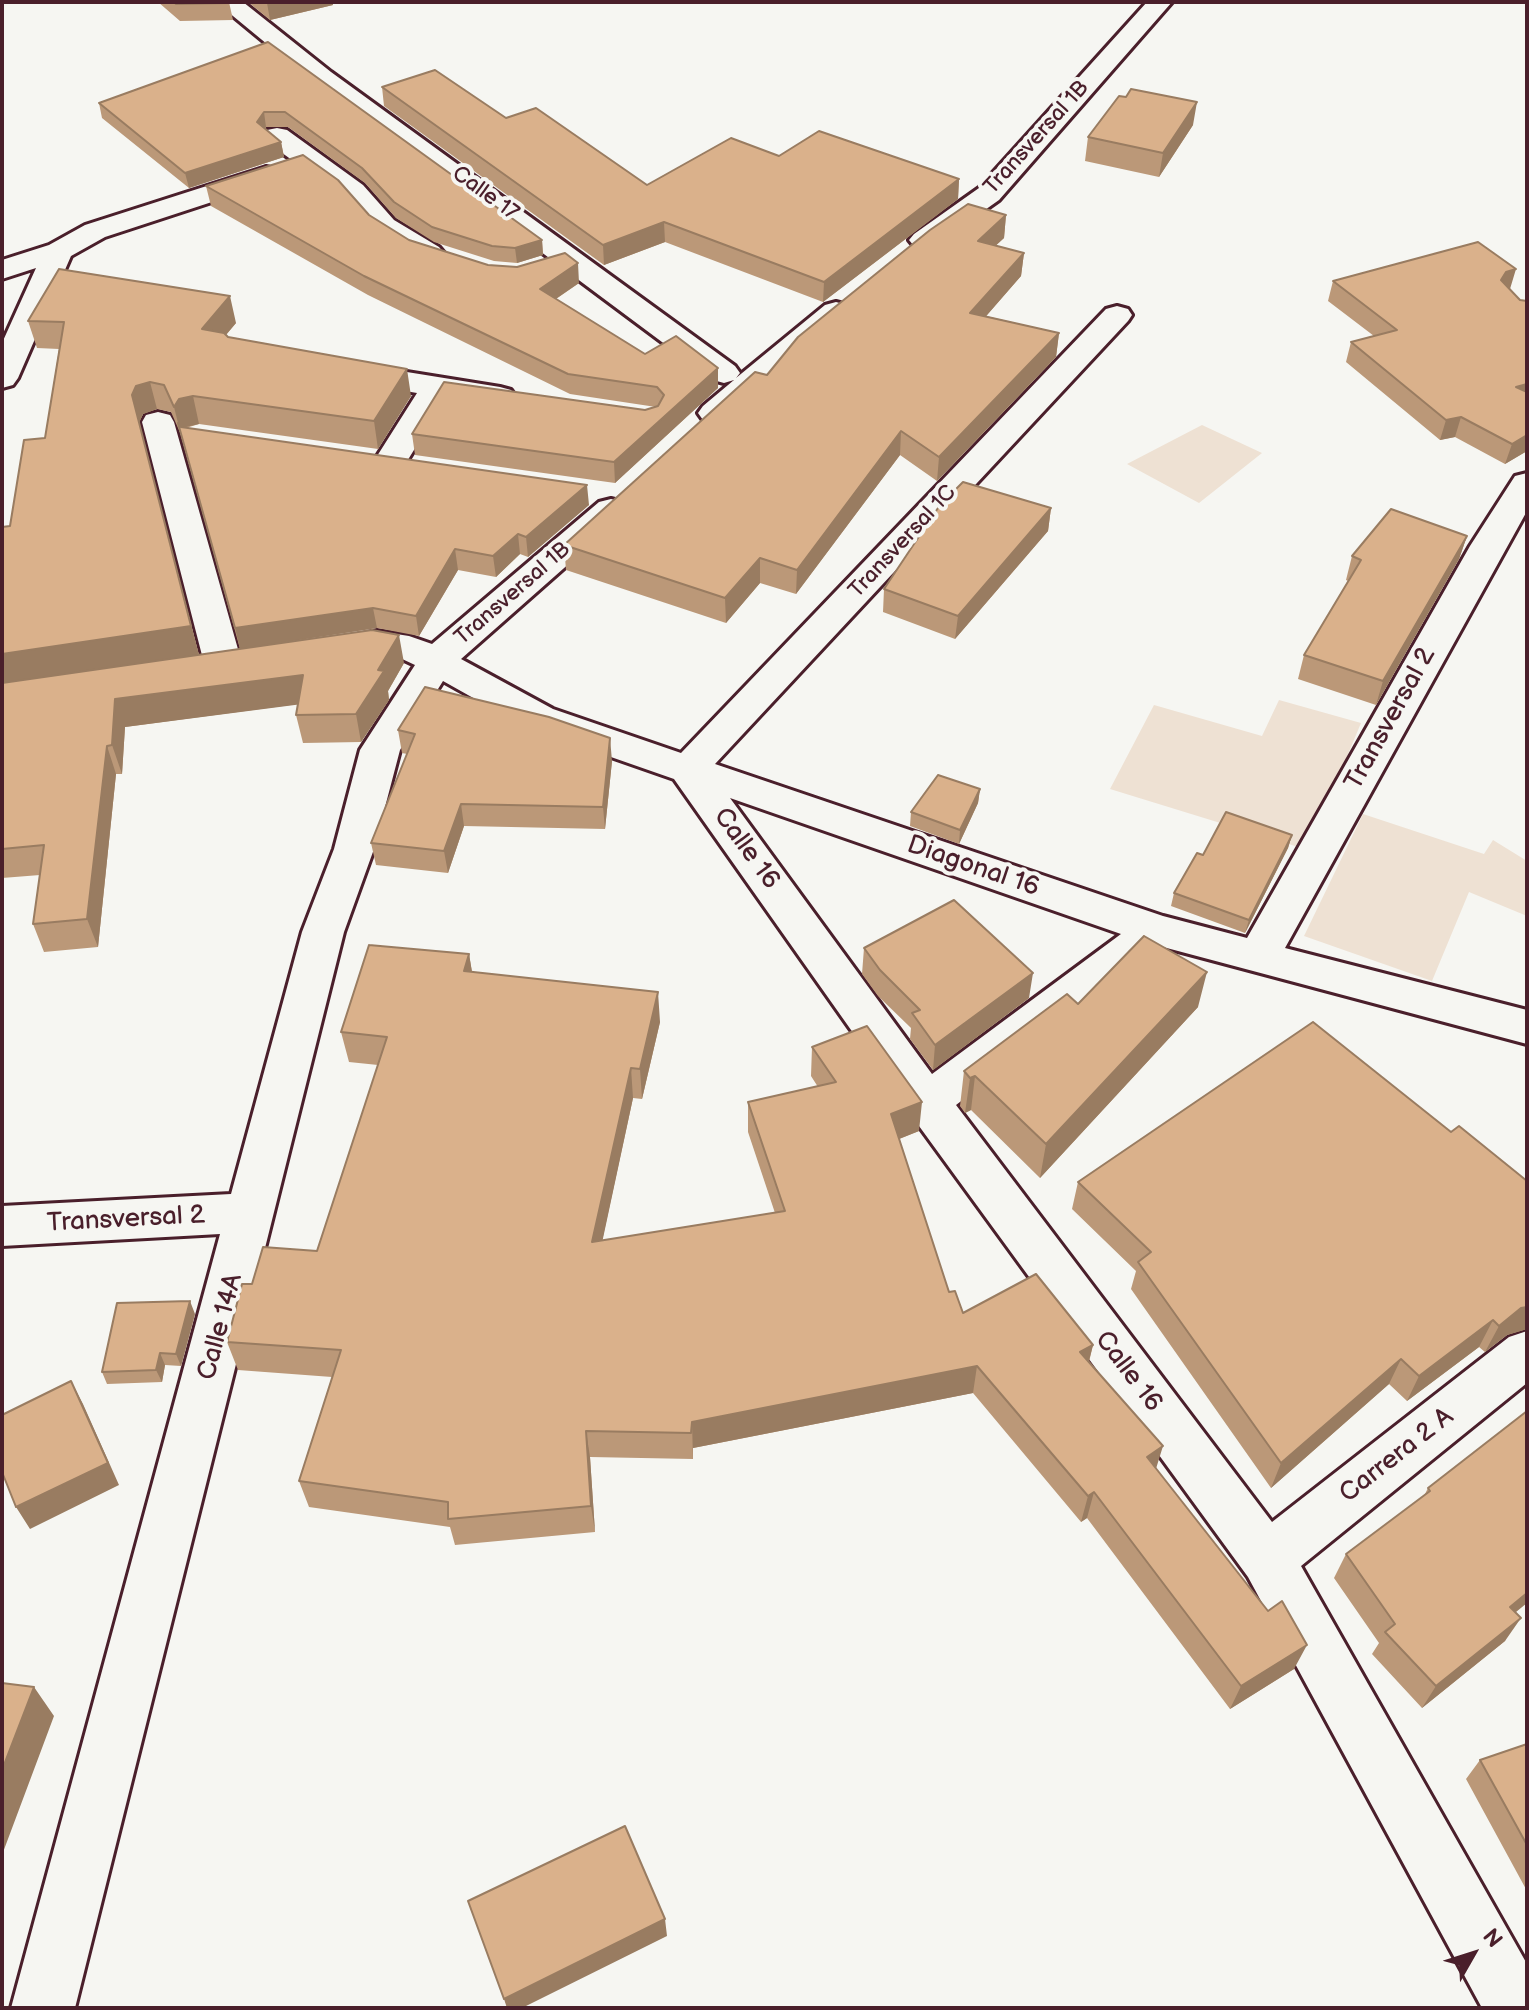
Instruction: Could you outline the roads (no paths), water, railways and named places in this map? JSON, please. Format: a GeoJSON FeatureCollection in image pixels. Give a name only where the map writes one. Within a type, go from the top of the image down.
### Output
{"type":"FeatureCollection","features":[{"type":"Feature","properties":{"kind":"street","name":"Calle 17"},"geometry":{"type":"LineString","coordinates":[[228,2],[322,77],[742,387]]}},
{"type":"Feature","properties":{"kind":"street","name":"Transversal 1B"},"geometry":{"type":"LineString","coordinates":[[905,255],[989,194],[1160,2]]}},
{"type":"Feature","properties":{"kind":"street"},"geometry":{"type":"LineString","coordinates":[[277,136],[353,191],[384,226],[423,251],[450,260]]}},
{"type":"Feature","properties":{"kind":"street"},"geometry":{"type":"LineString","coordinates":[[2,270],[59,251],[95,231],[312,160]]}},
{"type":"Feature","properties":{"kind":"street"},"geometry":{"type":"LineString","coordinates":[[2,251],[59,251]]}},
{"type":"Feature","properties":{"kind":"street"},"geometry":{"type":"LineString","coordinates":[[5,367],[59,251]]}},
{"type":"Feature","properties":{"kind":"street"},"geometry":{"type":"LineString","coordinates":[[532,271],[572,259]]}},
{"type":"Feature","properties":{"kind":"street"},"geometry":{"type":"LineString","coordinates":[[689,437],[742,387],[859,292]]}},
{"type":"Feature","properties":{"kind":"street","name":"Transversal 1C"},"geometry":{"type":"LineString","coordinates":[[688,769],[1117,315]]}},
{"type":"Feature","properties":{"kind":"street"},"geometry":{"type":"LineString","coordinates":[[319,367],[526,400]]}},
{"type":"Feature","properties":{"kind":"street"},"geometry":{"type":"LineString","coordinates":[[389,464],[436,388]]}},
{"type":"Feature","properties":{"kind":"street"},"geometry":{"type":"LineString","coordinates":[[158,422],[224,667]]}},
{"type":"Feature","properties":{"kind":"street","name":"Transversal 2"},"geometry":{"type":"LineString","coordinates":[[1258,957],[1488,546],[1527,483]]}},
{"type":"Feature","properties":{"kind":"street","name":"Transversal 1B"},"geometry":{"type":"LineString","coordinates":[[316,653],[377,643],[409,648],[436,661],[630,492],[577,490]]}},
{"type":"Feature","properties":{"kind":"street","name":"Diagonal 16"},"geometry":{"type":"LineString","coordinates":[[436,661],[539,718],[1156,930],[1527,1027]]}},
{"type":"Feature","properties":{"kind":"street","name":"Calle 14A"},"geometry":{"type":"LineString","coordinates":[[43,2008],[323,932],[354,849],[380,750],[436,661]]}},
{"type":"Feature","properties":{"kind":"street","name":"Calle 16"},"geometry":{"type":"LineString","coordinates":[[688,769],[927,1102],[1267,1559],[1517,2008]]}},
{"type":"Feature","properties":{"kind":"street"},"geometry":{"type":"LineString","coordinates":[[927,1102],[1156,930]]}},
{"type":"Feature","properties":{"kind":"street","name":"Transversal 2"},"geometry":{"type":"LineString","coordinates":[[2,1226],[250,1213]]}},
{"type":"Feature","properties":{"kind":"street","name":"Carrera 2 A"},"geometry":{"type":"LineString","coordinates":[[1267,1559],[1527,1353]]}}]}
